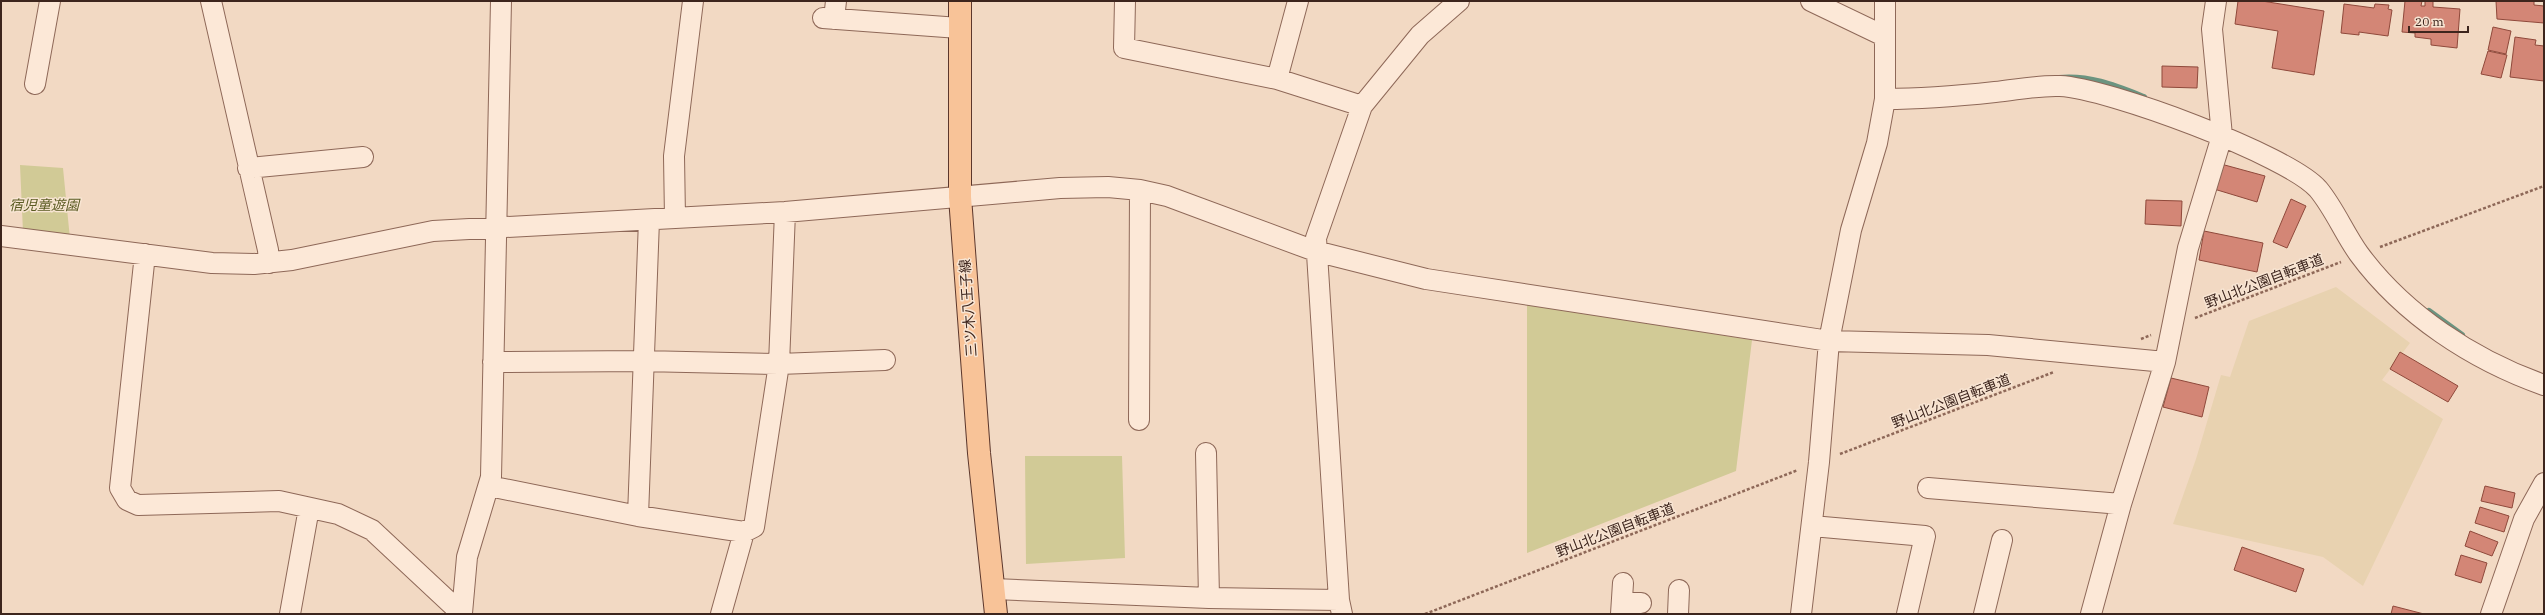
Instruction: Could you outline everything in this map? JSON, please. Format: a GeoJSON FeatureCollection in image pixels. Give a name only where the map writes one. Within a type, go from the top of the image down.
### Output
{"type":"FeatureCollection","features":[{"type":"Feature","properties":{"kind":"main road","name":"三ツ木八王子線"},"geometry":{"type":"LineString","coordinates":[[960,1],[960,197],[979,452],[996,614]]}},
{"type":"Feature","properties":{"kind":"street"},"geometry":{"type":"LineString","coordinates":[[35,84],[50,1]]}},
{"type":"Feature","properties":{"kind":"street"},"geometry":{"type":"LineString","coordinates":[[211,1],[268,250],[269,262]]}},
{"type":"Feature","properties":{"kind":"street"},"geometry":{"type":"LineString","coordinates":[[462,614],[467,557],[489,486],[497,226],[495,213],[501,1]]}},
{"type":"Feature","properties":{"kind":"street"},"geometry":{"type":"LineString","coordinates":[[675,218],[674,156],[693,1]]}},
{"type":"Feature","properties":{"kind":"street"},"geometry":{"type":"LineString","coordinates":[[1125,1],[1124,48],[1277,79],[1362,106]]}},
{"type":"Feature","properties":{"kind":"street"},"geometry":{"type":"LineString","coordinates":[[1277,79],[1298,1]]}},
{"type":"Feature","properties":{"kind":"street"},"geometry":{"type":"LineString","coordinates":[[994,589],[1209,598],[1341,607],[1316,238],[1362,106],[1420,34],[1459,1]]}},
{"type":"Feature","properties":{"kind":"street"},"geometry":{"type":"LineString","coordinates":[[1811,1],[1884,36]]}},
{"type":"Feature","properties":{"kind":"street"},"geometry":{"type":"LineString","coordinates":[[1802,614],[1812,526],[1829,341],[1851,230],[1877,143],[1885,99],[1885,1]]}},
{"type":"Feature","properties":{"kind":"street"},"geometry":{"type":"LineString","coordinates":[[2091,614],[2121,504],[2165,362],[2188,248],[2222,132],[2212,28],[2216,1]]}},
{"type":"Feature","properties":{"kind":"street"},"geometry":{"type":"LineString","coordinates":[[831,13],[960,28]]}},
{"type":"Feature","properties":{"kind":"street"},"geometry":{"type":"LineString","coordinates":[[1885,99],[1967,95],[2059,86],[2088,89],[2222,132],[2296,172],[2317,188],[2360,254],[2409,308],[2480,357],[2544,385]]}},
{"type":"Feature","properties":{"kind":"street"},"geometry":{"type":"LineString","coordinates":[[248,168],[363,157]]}},
{"type":"Feature","properties":{"kind":"street"},"geometry":{"type":"LineString","coordinates":[[1,236],[212,263],[269,262],[416,233],[497,226],[649,220],[785,212],[1060,188],[1108,187],[1140,190],[1167,196],[1316,250],[1426,279],[1829,341],[1988,344],[2165,362]]}},
{"type":"Feature","properties":{"kind":"street"},"geometry":{"type":"LineString","coordinates":[[1139,420],[1140,190]]}},
{"type":"Feature","properties":{"kind":"street"},"geometry":{"type":"LineString","coordinates":[[489,486],[638,516],[744,532],[754,527],[779,364],[785,212]]}},
{"type":"Feature","properties":{"kind":"street"},"geometry":{"type":"LineString","coordinates":[[638,516],[642,361],[649,220]]}},
{"type":"Feature","properties":{"kind":"street"},"geometry":{"type":"LineString","coordinates":[[145,254],[120,488],[123,496],[138,505],[279,501],[338,514],[372,530],[462,614]]}},
{"type":"Feature","properties":{"kind":"street"},"geometry":{"type":"LineString","coordinates":[[493,362],[642,361],[779,364],[885,360]]}},
{"type":"Feature","properties":{"kind":"street"},"geometry":{"type":"LineString","coordinates":[[1206,453],[1209,598]]}},
{"type":"Feature","properties":{"kind":"street"},"geometry":{"type":"LineString","coordinates":[[2491,614],[2524,519],[2544,483]]}},
{"type":"Feature","properties":{"kind":"street"},"geometry":{"type":"LineString","coordinates":[[1928,488],[2121,504]]}},
{"type":"Feature","properties":{"kind":"street"},"geometry":{"type":"LineString","coordinates":[[290,614],[309,508]]}},
{"type":"Feature","properties":{"kind":"street"},"geometry":{"type":"LineString","coordinates":[[1812,526],[1925,536],[1907,614]]}},
{"type":"Feature","properties":{"kind":"street"},"geometry":{"type":"LineString","coordinates":[[721,614],[744,532]]}},
{"type":"Feature","properties":{"kind":"street"},"geometry":{"type":"LineString","coordinates":[[1984,614],[2002,540]]}},
{"type":"Feature","properties":{"kind":"street"},"geometry":{"type":"LineString","coordinates":[[1623,583],[1628,606]]}},
{"type":"Feature","properties":{"kind":"street"},"geometry":{"type":"LineString","coordinates":[[1678,614],[1679,590]]}},
{"type":"Feature","properties":{"kind":"path"},"geometry":{"type":"LineString","coordinates":[[2376,249],[2544,186]]}},
{"type":"Feature","properties":{"kind":"path","name":"野山北公園自転車道"},"geometry":{"type":"LineString","coordinates":[[2188,321],[2347,259]]}},
{"type":"Feature","properties":{"kind":"path","name":"野山北公園自転車道"},"geometry":{"type":"LineString","coordinates":[[1833,457],[2061,370]]}},
{"type":"Feature","properties":{"kind":"path","name":"野山北公園自転車道"},"geometry":{"type":"LineString","coordinates":[[1425,614],[1804,468]]}},
{"type":"Feature","properties":{"kind":"shaded area"},"geometry":{"type":"Polygon","coordinates":[[[2336,287],[2410,343],[2382,380],[2443,419],[2363,586],[2323,557],[2173,524],[2196,459],[2221,375],[2230,377],[2249,321],[2336,287]]]}},
{"type":"Feature","properties":{"kind":"green space","name":"宿児童遊園"},"geometry":{"type":"Polygon","coordinates":[[[20,165],[63,168],[70,239],[23,232],[20,165]]]}},
{"type":"Feature","properties":{"kind":"green space"},"geometry":{"type":"Polygon","coordinates":[[[1527,304],[1752,340],[1736,471],[1527,553],[1527,304]]]}},
{"type":"Feature","properties":{"kind":"green space"},"geometry":{"type":"Polygon","coordinates":[[[1025,456],[1122,456],[1125,558],[1026,564],[1025,456]]]}},
{"type":"Feature","properties":{"kind":"building"},"geometry":{"type":"Polygon","coordinates":[[[2238,1],[2262,1],[2324,11],[2314,75],[2272,68],[2278,31],[2235,24],[2238,1]]]}},
{"type":"Feature","properties":{"kind":"building"},"geometry":{"type":"Polygon","coordinates":[[[2405,1],[2422,1],[2421,6],[2425,6],[2425,1],[2433,1],[2433,7],[2460,9],[2457,48],[2431,45],[2431,39],[2415,37],[2415,33],[2402,32],[2405,1]]]}},
{"type":"Feature","properties":{"kind":"building"},"geometry":{"type":"Polygon","coordinates":[[[2496,1],[2534,1],[2534,5],[2544,6],[2544,23],[2497,19],[2496,1]]]}},
{"type":"Feature","properties":{"kind":"building"},"geometry":{"type":"Polygon","coordinates":[[[2344,4],[2374,8],[2375,4],[2389,5],[2388,9],[2392,10],[2388,36],[2359,32],[2359,35],[2341,33],[2344,4]]]}},
{"type":"Feature","properties":{"kind":"building"},"geometry":{"type":"Polygon","coordinates":[[[2493,27],[2511,31],[2506,54],[2488,50],[2493,27]]]}},
{"type":"Feature","properties":{"kind":"building"},"geometry":{"type":"Polygon","coordinates":[[[2515,37],[2536,40],[2535,45],[2544,46],[2544,81],[2510,77],[2515,37]]]}},
{"type":"Feature","properties":{"kind":"building"},"geometry":{"type":"Polygon","coordinates":[[[2488,51],[2507,55],[2501,78],[2481,74],[2488,51]]]}},
{"type":"Feature","properties":{"kind":"building"},"geometry":{"type":"Polygon","coordinates":[[[2162,66],[2198,67],[2197,88],[2162,87],[2162,66]]]}},
{"type":"Feature","properties":{"kind":"building"},"geometry":{"type":"Polygon","coordinates":[[[2221,164],[2265,176],[2257,202],[2214,189],[2221,164]]]}},
{"type":"Feature","properties":{"kind":"building"},"geometry":{"type":"Polygon","coordinates":[[[2291,199],[2306,206],[2287,248],[2273,242],[2291,199]]]}},
{"type":"Feature","properties":{"kind":"building"},"geometry":{"type":"Polygon","coordinates":[[[2146,200],[2182,201],[2181,226],[2145,224],[2146,200]]]}},
{"type":"Feature","properties":{"kind":"building"},"geometry":{"type":"Polygon","coordinates":[[[2204,231],[2263,243],[2257,272],[2199,260],[2204,231]]]}},
{"type":"Feature","properties":{"kind":"building"},"geometry":{"type":"Polygon","coordinates":[[[2400,352],[2458,386],[2448,402],[2390,369],[2400,352]]]}},
{"type":"Feature","properties":{"kind":"building"},"geometry":{"type":"Polygon","coordinates":[[[2171,378],[2209,387],[2202,417],[2163,407],[2171,378]]]}},
{"type":"Feature","properties":{"kind":"building"},"geometry":{"type":"Polygon","coordinates":[[[2485,486],[2515,493],[2512,508],[2481,501],[2485,486]]]}},
{"type":"Feature","properties":{"kind":"building"},"geometry":{"type":"Polygon","coordinates":[[[2480,507],[2509,516],[2504,532],[2475,523],[2480,507]]]}},
{"type":"Feature","properties":{"kind":"building"},"geometry":{"type":"Polygon","coordinates":[[[2470,531],[2498,542],[2492,556],[2465,546],[2470,531]]]}},
{"type":"Feature","properties":{"kind":"building"},"geometry":{"type":"Polygon","coordinates":[[[2242,547],[2304,569],[2296,592],[2234,570],[2242,547]]]}},
{"type":"Feature","properties":{"kind":"building"},"geometry":{"type":"Polygon","coordinates":[[[2461,555],[2487,563],[2481,583],[2455,575],[2461,555]]]}},
{"type":"Feature","properties":{"kind":"building"},"geometry":{"type":"Polygon","coordinates":[[[2393,606],[2424,614],[2391,614],[2393,606]]]}},
{"type":"Feature","properties":{"kind":"waterway"},"geometry":{"type":"LineString","coordinates":[[2059,78],[2081,78],[2103,82],[2144,97]]}},
{"type":"Feature","properties":{"kind":"waterway"},"geometry":{"type":"LineString","coordinates":[[2429,311],[2462,335]]}}]}
